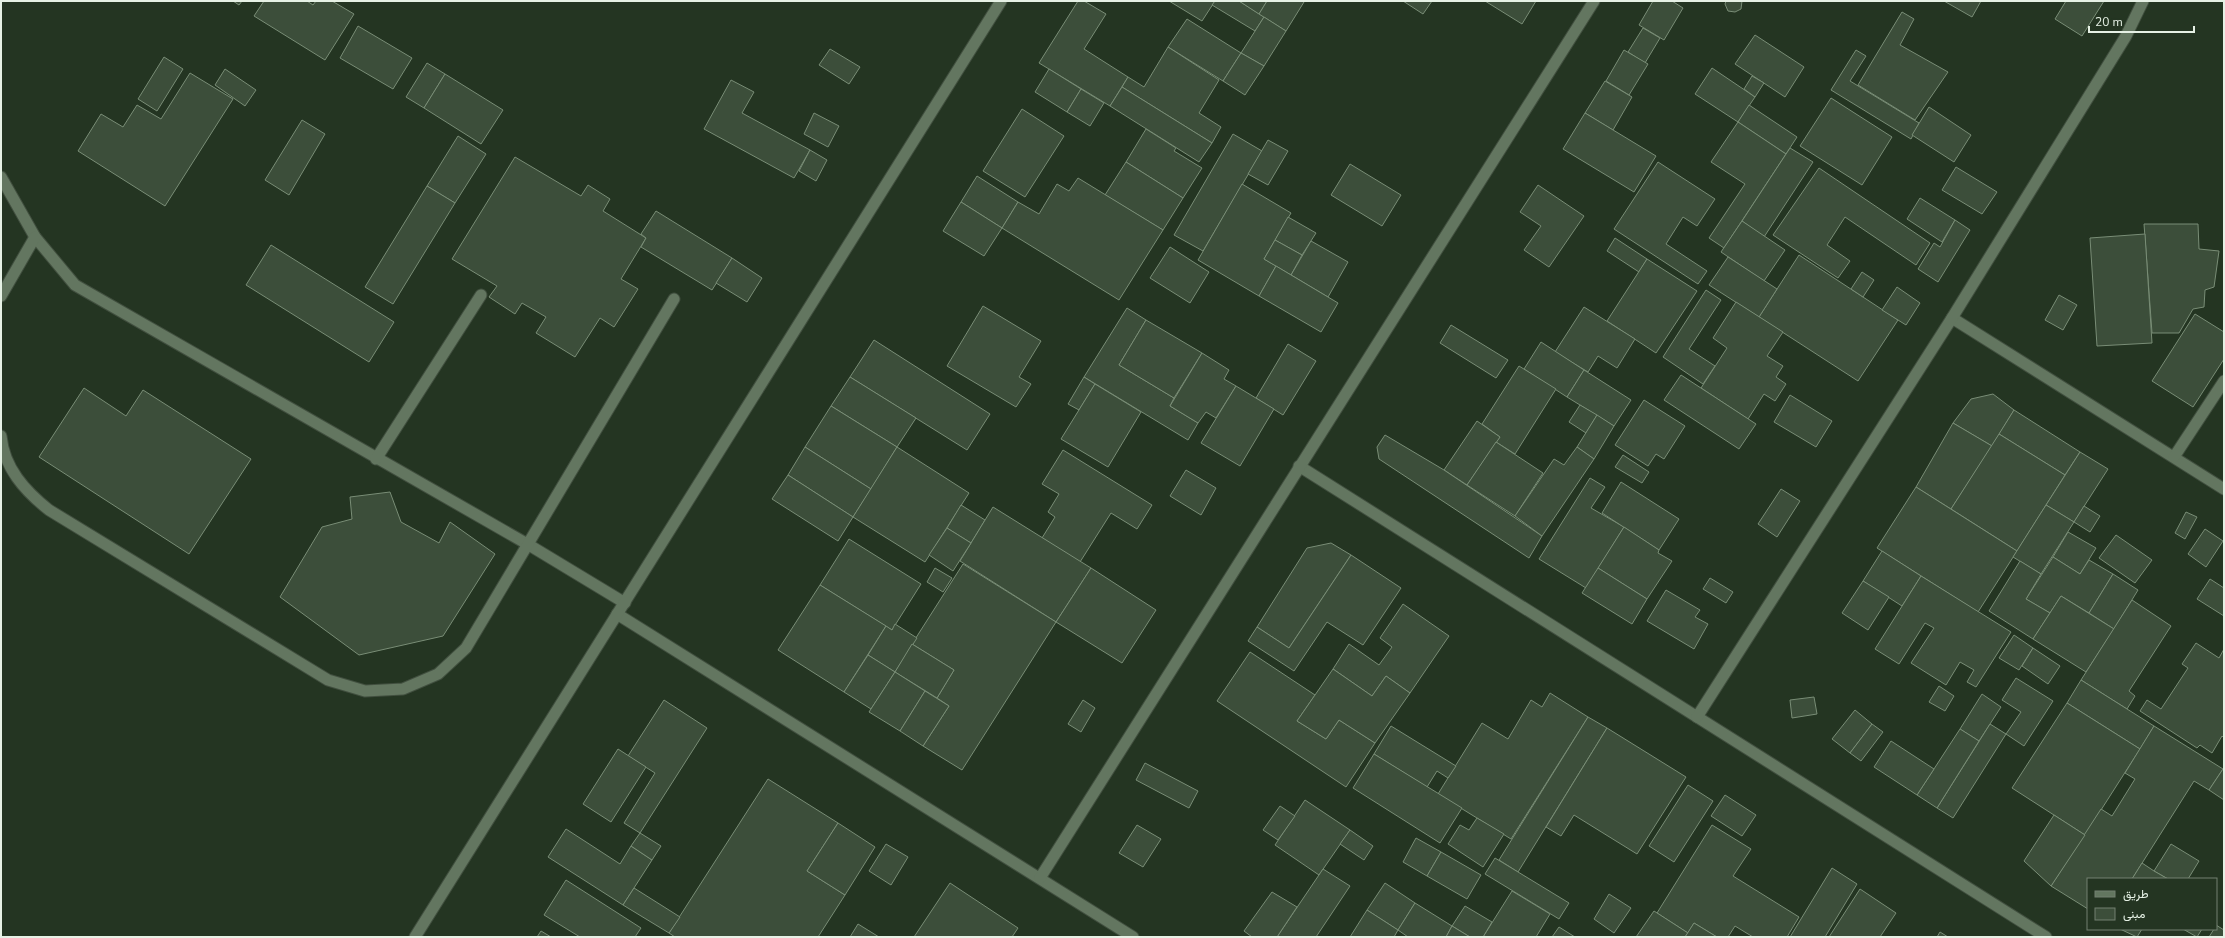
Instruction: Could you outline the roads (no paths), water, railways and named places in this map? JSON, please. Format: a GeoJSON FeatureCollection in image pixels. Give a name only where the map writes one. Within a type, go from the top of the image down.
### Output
{"type":"FeatureCollection","features":[{"type":"Feature","properties":{"kind":"street"},"geometry":{"type":"LineString","coordinates":[[414,937],[625,603],[1001,1]]}},
{"type":"Feature","properties":{"kind":"street"},"geometry":{"type":"LineString","coordinates":[[1040,878],[1594,1]]}},
{"type":"Feature","properties":{"kind":"street"},"geometry":{"type":"LineString","coordinates":[[1696,717],[1952,318],[2126,36],[2143,1]]}},
{"type":"Feature","properties":{"kind":"street"},"geometry":{"type":"LineString","coordinates":[[1,177],[35,237],[75,284],[529,545],[625,603]]}},
{"type":"Feature","properties":{"kind":"street"},"geometry":{"type":"LineString","coordinates":[[1,296],[35,237]]}},
{"type":"Feature","properties":{"kind":"street"},"geometry":{"type":"LineString","coordinates":[[376,458],[481,295]]}},
{"type":"Feature","properties":{"kind":"street"},"geometry":{"type":"LineString","coordinates":[[1,436],[9,463],[19,482],[32,497],[49,510],[328,680],[365,692],[403,689],[438,674],[466,648],[529,545],[674,298]]}},
{"type":"Feature","properties":{"kind":"street"},"geometry":{"type":"LineString","coordinates":[[1952,318],[2224,489]]}},
{"type":"Feature","properties":{"kind":"street"},"geometry":{"type":"LineString","coordinates":[[2174,457],[2224,381]]}},
{"type":"Feature","properties":{"kind":"street"},"geometry":{"type":"LineString","coordinates":[[1299,466],[2046,937]]}},
{"type":"Feature","properties":{"kind":"street"},"geometry":{"type":"LineString","coordinates":[[617,614],[1134,937]]}}]}
